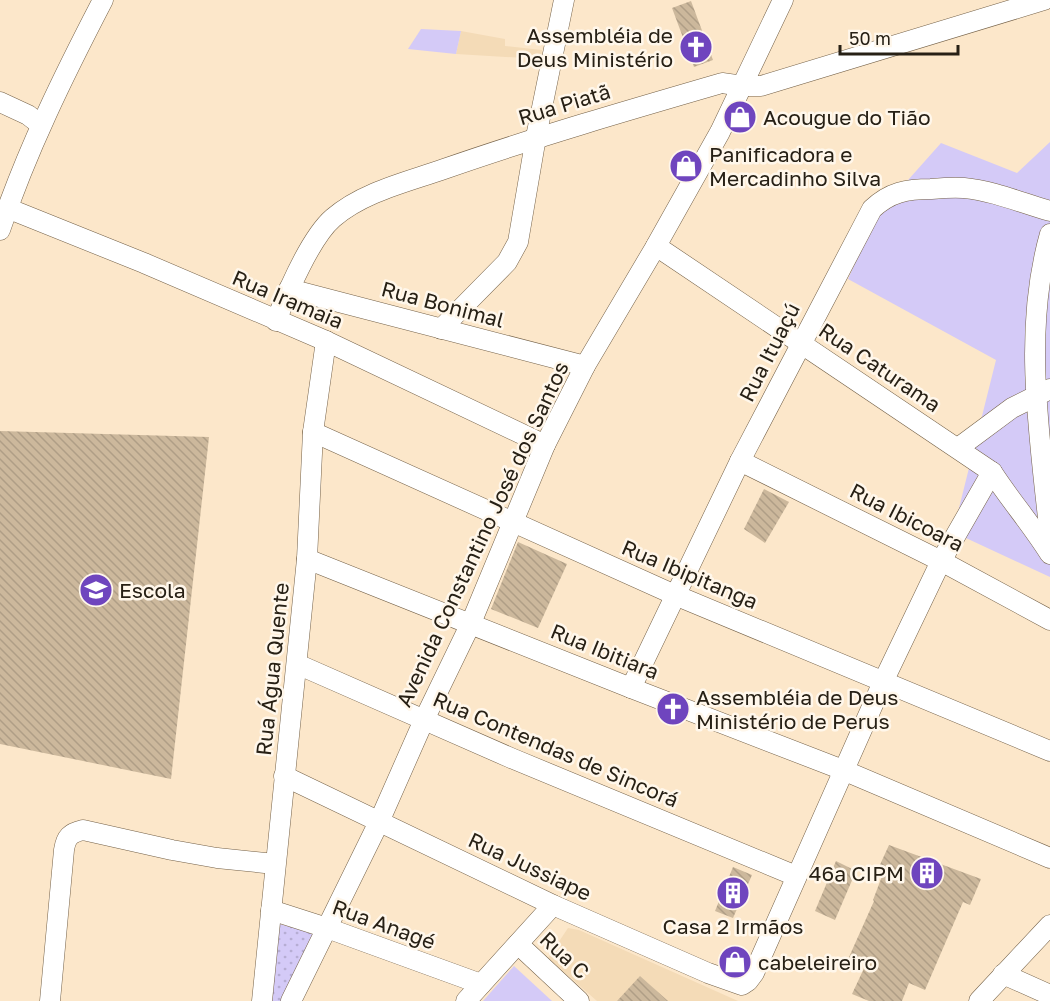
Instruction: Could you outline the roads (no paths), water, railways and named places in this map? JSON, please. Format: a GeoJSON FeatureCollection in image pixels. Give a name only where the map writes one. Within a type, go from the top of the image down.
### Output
{"type":"FeatureCollection","features":[{"type":"Feature","properties":{"kind":"street"},"geometry":{"type":"LineString","coordinates":[[0,230],[40,125],[103,0]]}},
{"type":"Feature","properties":{"kind":"street"},"geometry":{"type":"LineString","coordinates":[[441,329],[507,261],[518,242],[536,137],[564,0]]}},
{"type":"Feature","properties":{"kind":"street","name":"Avenida Constantino José dos Santos"},"geometry":{"type":"LineString","coordinates":[[291,1001],[379,822],[424,720],[471,623],[545,445],[585,366],[656,246],[743,86],[783,0]]}},
{"type":"Feature","properties":{"kind":"street","name":"Rua Piatã"},"geometry":{"type":"LineString","coordinates":[[276,321],[289,289],[324,227],[345,208],[383,191],[536,137],[722,83],[761,86],[1044,0]]}},
{"type":"Feature","properties":{"kind":"street"},"geometry":{"type":"LineString","coordinates":[[0,102],[22,112],[40,125]]}},
{"type":"Feature","properties":{"kind":"street","name":"Rua Ituaçú"},"geometry":{"type":"LineString","coordinates":[[631,688],[740,461],[865,218],[881,200],[892,193],[910,189],[963,188],[987,191],[1050,211]]}},
{"type":"Feature","properties":{"kind":"street","name":"Rua Iramaia"},"geometry":{"type":"LineString","coordinates":[[7,208],[144,263],[326,341],[545,445]]}},
{"type":"Feature","properties":{"kind":"street"},"geometry":{"type":"LineString","coordinates":[[1050,234],[1043,258],[1036,302],[1050,537]]}},
{"type":"Feature","properties":{"kind":"street","name":"Rua Caturama"},"geometry":{"type":"LineString","coordinates":[[656,246],[992,472]]}},
{"type":"Feature","properties":{"kind":"street","name":"Rua Bonimal"},"geometry":{"type":"LineString","coordinates":[[289,289],[585,366]]}},
{"type":"Feature","properties":{"kind":"street","name":"Rua Água Quente"},"geometry":{"type":"LineString","coordinates":[[262,1001],[274,864],[308,559],[314,432],[326,341]]}},
{"type":"Feature","properties":{"kind":"street"},"geometry":{"type":"LineString","coordinates":[[958,448],[1012,408],[1043,392]]}},
{"type":"Feature","properties":{"kind":"street","name":"Rua Ibipitanga"},"geometry":{"type":"LineString","coordinates":[[314,432],[675,594],[1050,751]]}},
{"type":"Feature","properties":{"kind":"street","name":"Rua Ibicoara"},"geometry":{"type":"LineString","coordinates":[[740,461],[941,561],[1050,620]]}},
{"type":"Feature","properties":{"kind":"street"},"geometry":{"type":"LineString","coordinates":[[796,876],[883,682],[941,561],[992,472],[1013,505],[1035,530],[1050,554]]}},
{"type":"Feature","properties":{"kind":"street","name":"Rua Ibitiara"},"geometry":{"type":"LineString","coordinates":[[308,559],[843,770],[1050,858]]}},
{"type":"Feature","properties":{"kind":"street","name":"Rua Contendas de Sincorá"},"geometry":{"type":"LineString","coordinates":[[297,664],[511,758],[796,876]]}},
{"type":"Feature","properties":{"kind":"street","name":"Rua Jussiape"},"geometry":{"type":"LineString","coordinates":[[284,776],[553,905],[738,985],[746,983],[754,973],[796,876]]}},
{"type":"Feature","properties":{"kind":"street"},"geometry":{"type":"LineString","coordinates":[[50,1001],[64,850],[68,836],[73,832],[83,830],[183,852],[274,864]]}},
{"type":"Feature","properties":{"kind":"street"},"geometry":{"type":"LineString","coordinates":[[466,1001],[553,905]]}},
{"type":"Feature","properties":{"kind":"street","name":"Rua Anagé"},"geometry":{"type":"LineString","coordinates":[[271,910],[481,984]]}},
{"type":"Feature","properties":{"kind":"street"},"geometry":{"type":"LineString","coordinates":[[979,1001],[1050,925]]}},
{"type":"Feature","properties":{"kind":"street","name":"Rua C"},"geometry":{"type":"LineString","coordinates":[[518,944],[579,1001]]}},
{"type":"Feature","properties":{"kind":"street"},"geometry":{"type":"LineString","coordinates":[[1003,974],[1050,995]]}},
{"type":"Feature","properties":{"kind":"place","name":"Assembléia de Deus Ministério"},"geometry":{"type":"Point","coordinates":[696,47]}},
{"type":"Feature","properties":{"kind":"place","name":"Acougue do Tião"},"geometry":{"type":"Point","coordinates":[740,117]}},
{"type":"Feature","properties":{"kind":"place","name":"Panificadora e Mercadinho Silva"},"geometry":{"type":"Point","coordinates":[686,166]}},
{"type":"Feature","properties":{"kind":"place","name":"Escola"},"geometry":{"type":"Point","coordinates":[96,590]}},
{"type":"Feature","properties":{"kind":"place","name":"Assembléia de Deus Ministério de Perus"},"geometry":{"type":"Point","coordinates":[673,709]}},
{"type":"Feature","properties":{"kind":"place","name":"46ª CIPM"},"geometry":{"type":"Point","coordinates":[927,873]}},
{"type":"Feature","properties":{"kind":"place","name":"Casa 2 Irmãos"},"geometry":{"type":"Point","coordinates":[733,893]}},
{"type":"Feature","properties":{"kind":"place","name":"cabeleireiro"},"geometry":{"type":"Point","coordinates":[735,962]}}]}
